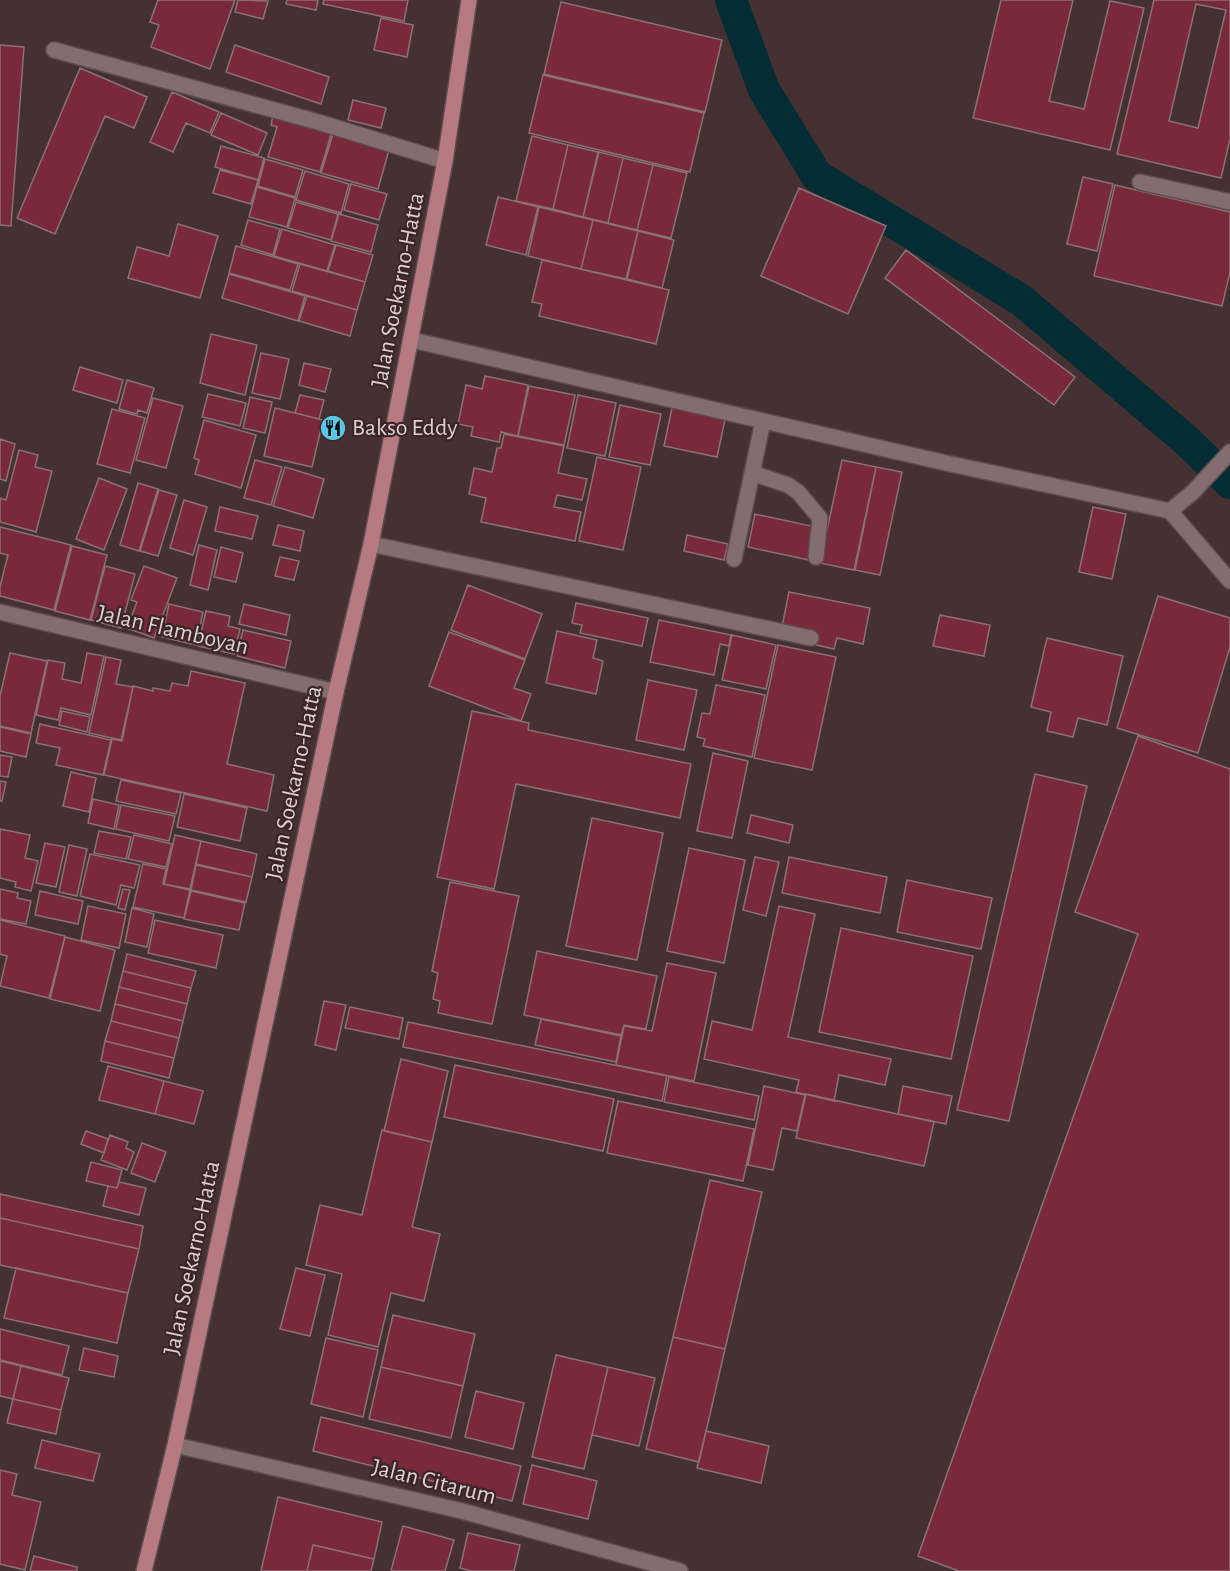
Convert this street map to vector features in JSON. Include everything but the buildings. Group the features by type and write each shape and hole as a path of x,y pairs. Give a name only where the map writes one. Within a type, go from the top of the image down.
{"main road":[{"name":"Jalan Soekarno-Hatta","path":"144,1571 175,1446 336,692 371,544 445,161 469,0"}],"street":[{"path":"54,50 318,122 445,161"},
{"path":"1140,182 1230,202"},
{"path":"412,340 1170,512 1230,581"},
{"path":"734,559 763,421"},
{"path":"1170,512 1193,492 1230,452"},
{"path":"752,472 788,485 798,492 820,518 816,557"},
{"path":"371,544 811,638"},
{"name":"Jalan Flamboyan","path":"0,612 336,692"},
{"name":"Jalan Citarum","path":"175,1446 462,1511 680,1571"}],"waterway":[{"path":"731,0 764,90 817,176 1021,300 1187,441 1230,483"}],"place":[{"name":"Bakso Eddy","path":"333,428"}]}
